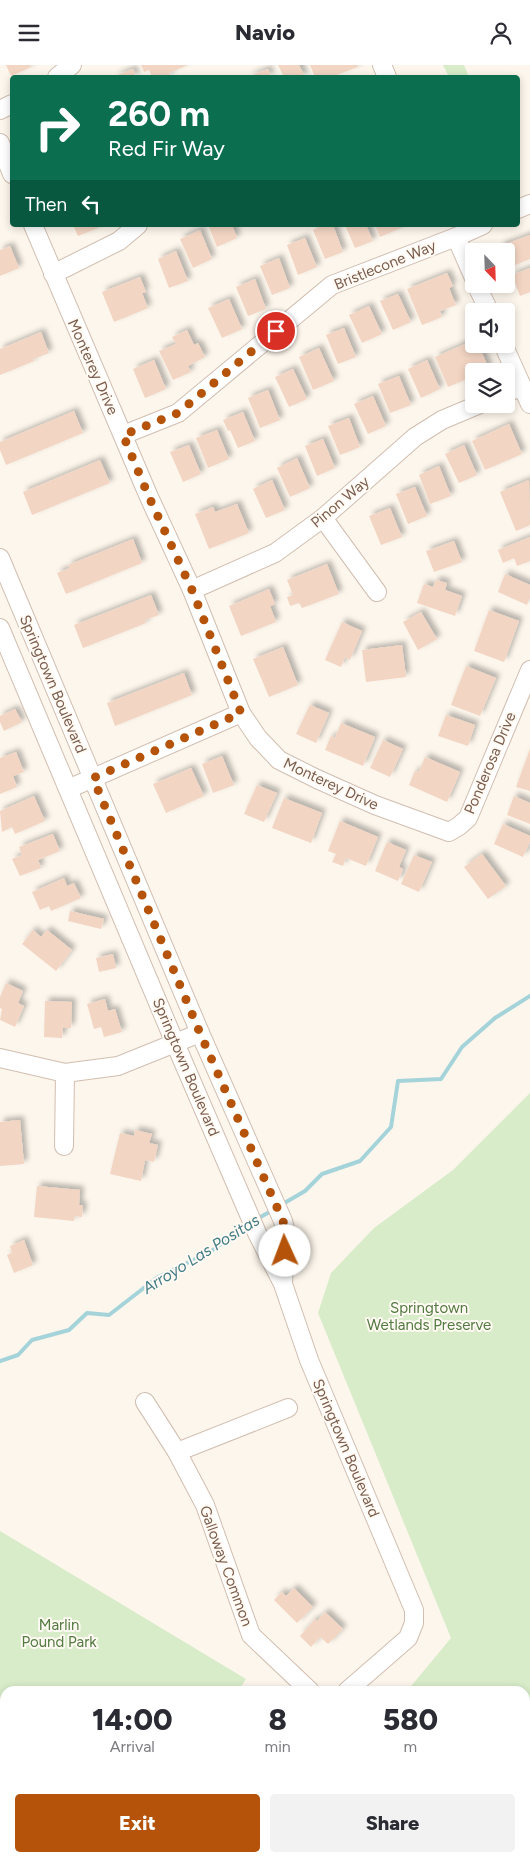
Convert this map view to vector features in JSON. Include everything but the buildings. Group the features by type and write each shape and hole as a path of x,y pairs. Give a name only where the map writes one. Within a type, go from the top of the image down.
{"street":[{"path":"59,75 72,65"},
{"path":"0,143 10,169"},
{"name":"Monterey Drive","path":"34,227 149,497 192,590 241,713 258,738 278,760 375,805 449,832 459,826"},
{"path":"53,274 120,241 136,227"},
{"name":"Bristlecone Way","path":"123,435 178,413 332,285 478,227"},
{"path":"456,237 465,258"},
{"path":"515,390 530,404"},
{"name":"Pinon Way","path":"192,590 275,553 323,518 415,437 442,420 465,410"},
{"path":"323,518 377,592"},
{"name":"Springtown Boulevard","path":"0,558 200,1033 283,1221 286,1234 283,1284"},
{"name":"Springtown Boulevard","path":"0,628 175,1043 257,1233 283,1284 309,1360 414,1610 414,1623 408,1638 353,1686"},
{"name":"Ponderosa Drive","path":"459,826 468,818 530,670"},
{"path":"68,789 241,713"},
{"path":"0,1058 65,1073 118,1066 200,1033"},
{"path":"64,1146 65,1073"},
{"name":"Galloway Common","path":"145,1402 177,1452 204,1505 251,1635 305,1686"},
{"path":"177,1452 288,1408"}],"green space":[{"path":"443,65 464,65 468,75 448,75"},
{"name":"Springtown Wetlands Preserve","path":"530,1093 530,1686 411,1686 451,1638 318,1313 331,1273 374,1228 453,1170"},
{"name":"Marlin Pound Park","path":"0,1531 246,1679 241,1686 0,1686"}],"waterway":[{"name":"Arroyo Las Positas","path":"281,1205 305,1191 322,1174 360,1161 391,1127 398,1081 441,1079 462,1047 495,1018 530,996"},
{"name":"Arroyo Las Positas","path":"257,1219 273,1210"},
{"name":"Arroyo Las Positas","path":"0,1361 18,1355 32,1340 69,1330 87,1313 109,1315 158,1277 210,1252 247,1225"}],"route":[{"path":"276,331 178,413 123,435 192,590 241,713 93,778 200,1033 283,1221 286,1234 285,1251"}]}
